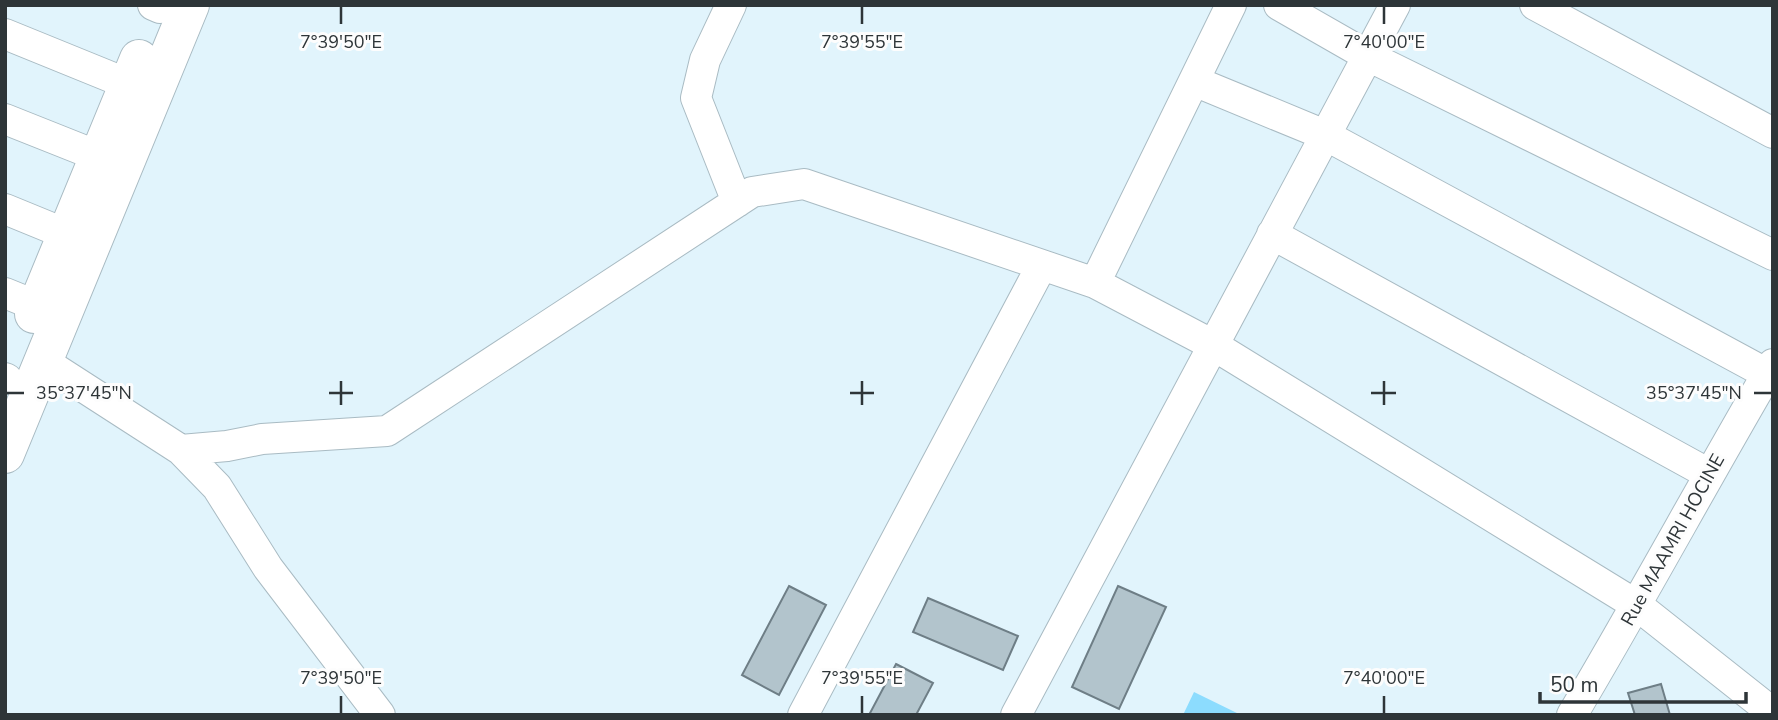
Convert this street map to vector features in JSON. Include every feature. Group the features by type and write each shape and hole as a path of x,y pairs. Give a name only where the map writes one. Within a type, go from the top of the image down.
{"main road":[{"path":"6,380 21,299 66,234 128,84 166,6"},
{"path":"5,454 43,361 166,6"}],"street":[{"path":"731,5 705,60 696,98 737,202"},
{"path":"1095,283 1231,5"},
{"path":"1279,5 1368,56 1773,255"},
{"path":"1016,715 1395,5"},
{"path":"1535,5 1773,133"},
{"path":"5,34 128,84"},
{"path":"1194,81 1325,135 1771,372"},
{"path":"5,119 98,156"},
{"path":"181,450 227,446 262,439 387,431 752,192 804,184 1095,283 1213,345 1637,606 1773,713"},
{"path":"5,209 66,234"},
{"path":"1272,234 1709,474"},
{"path":"803,715 1042,265"},
{"path":"43,361 181,450 217,487 268,568 380,715"},
{"name":"Rue MAAMRI HOCINE","path":"1572,715 1637,606 1709,474 1771,372"}],"shaded area":[{"path":"1194,692 1241,715 1183,715"}],"building":[{"path":"789,586 826,605 779,695 742,675"},
{"path":"1118,586 1166,607 1119,709 1072,687"},
{"path":"928,598 1018,636 1003,670 913,632"},
{"path":"896,664 933,683 916,715 869,715"},
{"path":"1661,684 1670,715 1635,715 1628,693"}]}
